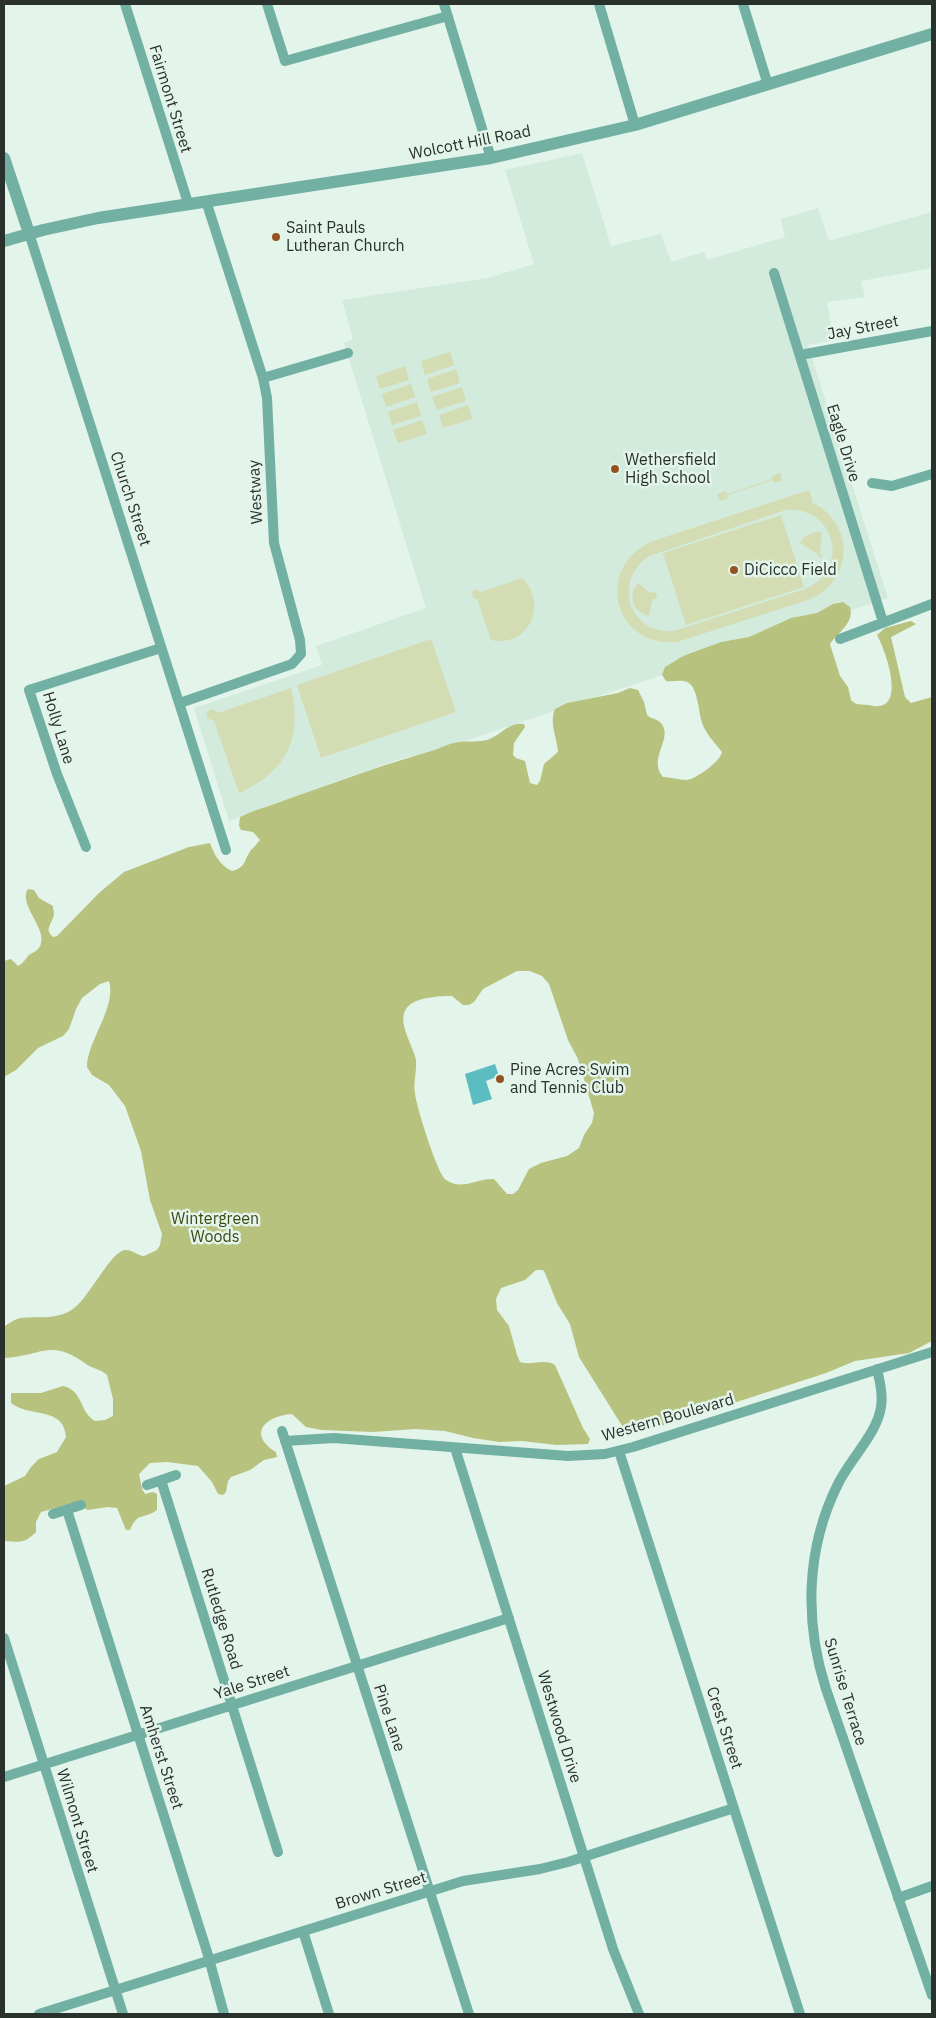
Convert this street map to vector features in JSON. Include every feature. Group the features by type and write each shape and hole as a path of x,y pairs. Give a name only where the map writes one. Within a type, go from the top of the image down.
{"street":[{"name":"Fairmont Street","path":"125,4 188,203"},
{"path":"267,4 285,61 448,16"},
{"path":"444,4 491,158"},
{"path":"599,4 635,124"},
{"path":"743,4 768,85"},
{"name":"Wolcott Hill Road","path":"4,241 29,233 90,220 188,203 491,158 635,124 932,34"},
{"name":"Church Street","path":"4,158 226,850"},
{"name":"Westway","path":"180,703 292,664 301,654 300,640 274,543 267,398 263,378 206,201"},
{"name":"Eagle Drive","path":"774,272 883,622"},
{"name":"Jay Street","path":"800,355 932,331"},
{"path":"263,378 348,353"},
{"path":"872,483 892,486 932,474"},
{"path":"840,639 932,604"},
{"name":"Holly Lane","path":"86,847 56,774 30,690 161,648"},
{"name":"Western Boulevard","path":"283,1436 334,1438 568,1456 592,1455 619,1451 932,1352"},
{"name":"Sunrise Terrace","path":"877,1370 882,1397 879,1415 872,1430 841,1478 828,1507 814,1556 811,1605 813,1639 823,1679 932,1995"},
{"name":"Pine Lane","path":"283,1436 469,2014"},
{"name":"Westwood Drive","path":"455,1448 618,1963 639,2014"},
{"name":"Crest Street","path":"619,1451 800,2014"},
{"path":"147,1485 176,1475"},
{"name":"Rutledge Road","path":"162,1480 278,1852"},
{"path":"53,1514 82,1506"},
{"name":"Amherst Street","path":"67,1510 224,2014"},
{"name":"Yale Street","path":"4,1777 509,1618"},
{"name":"Wilmont Street","path":"4,1638 123,2014"},
{"name":"Brown Street","path":"39,2014 476,1878 547,1867 584,1857 734,1808"},
{"path":"898,1898 932,1886"},
{"path":"303,1931 329,2014"}],"shaded area":[{"name":"Wethersfield High School","path":"582,153 611,246 661,234 671,262 704,252 707,260 785,237 781,219 818,208 829,241 932,212 932,268 861,281 865,297 827,302 834,340 808,345 888,598 851,610 847,604 838,602 817,613 791,618 749,637 721,642 683,656 667,665 662,675 596,697 567,703 554,711 462,742 454,742 430,752 403,758 229,821 194,708 322,665 316,646 426,608 344,343 353,339 342,300 488,278 534,264 505,170"}],"green space":[{"path":"450,352 454,365 425,375 421,361"},
{"path":"405,366 409,380 380,389 376,376"},
{"path":"456,369 460,383 431,392 427,379"},
{"path":"411,384 415,397 386,407 382,394"},
{"path":"462,387 466,401 437,410 432,397"},
{"path":"417,402 421,416 392,425 388,412"},
{"path":"468,405 472,419 443,428 439,415"},
{"path":"422,420 427,434 398,443 393,430"},
{"path":"780,473 782,481 774,483 773,480 727,495 728,498 720,501 717,494 726,491 727,494 772,479 772,476"},
{"path":"809,490 813,501 811,502 826,512 836,524 842,537 844,552 841,567 834,580 823,591 808,600 677,642 655,640 638,632 626,619 619,603 618,586 623,568 634,553 653,541","holes":["786,510 803,512 817,518 826,528 831,541 832,555 828,568 819,580 805,589 674,631 658,630 646,624 637,616 631,604 629,592 631,579 638,567 649,556"]},
{"name":"DiCicco Field","path":"781,515 804,587 686,625 663,553"},
{"path":"815,532 822,532 820,553 823,556 820,558 818,554 800,543 804,537"},
{"path":"522,578 530,588 534,600 531,622 525,631 516,637 504,641 491,640 477,599 473,598 472,592 476,589 481,592"},
{"path":"638,583 650,593 655,592 658,598 652,600 649,616 639,611 633,603 633,593"},
{"name":"Wintergreen Woods","path":"843,602 850,607 851,613 848,623 830,644 840,676 848,687 851,700 859,704 881,706 888,701 891,692 889,667 877,635 885,628 911,621 916,624 891,637 905,697 911,703 932,697 932,1341 909,1353 855,1361 826,1373 672,1423 638,1432 626,1432 579,1357 570,1324 557,1303 545,1273 543,1270 536,1270 525,1280 501,1288 496,1299 497,1310 509,1326 520,1362 547,1362 555,1365 583,1428 590,1439 588,1444 556,1445 522,1441 499,1442 445,1431 415,1429 373,1432 322,1430 306,1427 292,1414 282,1415 267,1422 261,1433 262,1439 276,1452 277,1457 264,1460 250,1470 231,1477 228,1481 226,1492 223,1495 218,1494 212,1482 198,1466 167,1462 150,1463 139,1474 145,1494 153,1492 157,1494 157,1510 138,1518 130,1530 126,1530 117,1508 108,1507 87,1510 77,1502 41,1512 36,1522 36,1532 28,1539 18,1542 4,1541 4,1486 25,1476 39,1459 57,1452 66,1437 64,1427 59,1421 45,1414 27,1410 11,1403 11,1393 41,1393 63,1386 75,1392 86,1412 95,1421 105,1420 113,1416 113,1399 107,1375 74,1356 55,1350 46,1350 4,1358 4,1327 12,1321 27,1317 51,1317 70,1311 84,1298 113,1258 120,1252 129,1250 144,1256 157,1250 162,1234 150,1200 141,1151 125,1106 109,1085 92,1075 87,1067 88,1057 109,1002 109,981 100,984 82,998 69,1029 63,1036 38,1048 16,1070 4,1077 4,961 11,959 18,966 39,948 42,941 38,926 27,903 26,895 28,889 34,890 39,898 53,906 54,915 49,932 53,937 57,936 99,893 124,872 189,847 210,843 224,866 232,871 240,868 251,850 260,840 253,832 241,830 239,826 240,817 361,773 450,744 487,740 518,724 524,724 525,727 514,743 513,755 525,761 530,783 537,785 540,781 544,764 558,752 553,725 555,709 567,703 618,693 630,688 638,690 644,702 647,715 660,722 664,729 665,736 658,763 663,777 683,780 690,779 713,765 722,752 704,728 696,694 692,686 684,681 666,681 662,675 665,667 683,656 721,642 749,637 791,618 817,613 833,604","holes":["517,971 530,971 542,976 549,984 568,1040 578,1059 594,1113 592,1123 584,1135 579,1148 567,1156 541,1163 529,1169 518,1190 513,1194 507,1194 494,1179 464,1184 452,1183 442,1175 419,1112 415,1090 416,1060 403,1021 406,1009 414,1002 434,997 452,996 463,1005 469,1005 474,1002 483,989"]},
{"path":"431,639 456,712 321,758 297,685"},
{"path":"291,688 295,723 287,751 269,775 239,793 214,721 207,718 207,712 213,709 218,713"}],"water":[{"path":"495,1064 499,1076 486,1081 492,1099 473,1105 465,1074"}],"place":[{"name":"Saint Pauls Lutheran Church","path":"276,237"},
{"name":"Wethersfield High School","path":"615,469"},
{"name":"DiCicco Field","path":"734,570"},
{"name":"Pine Acres Swim and Tennis Club","path":"500,1079"}]}
